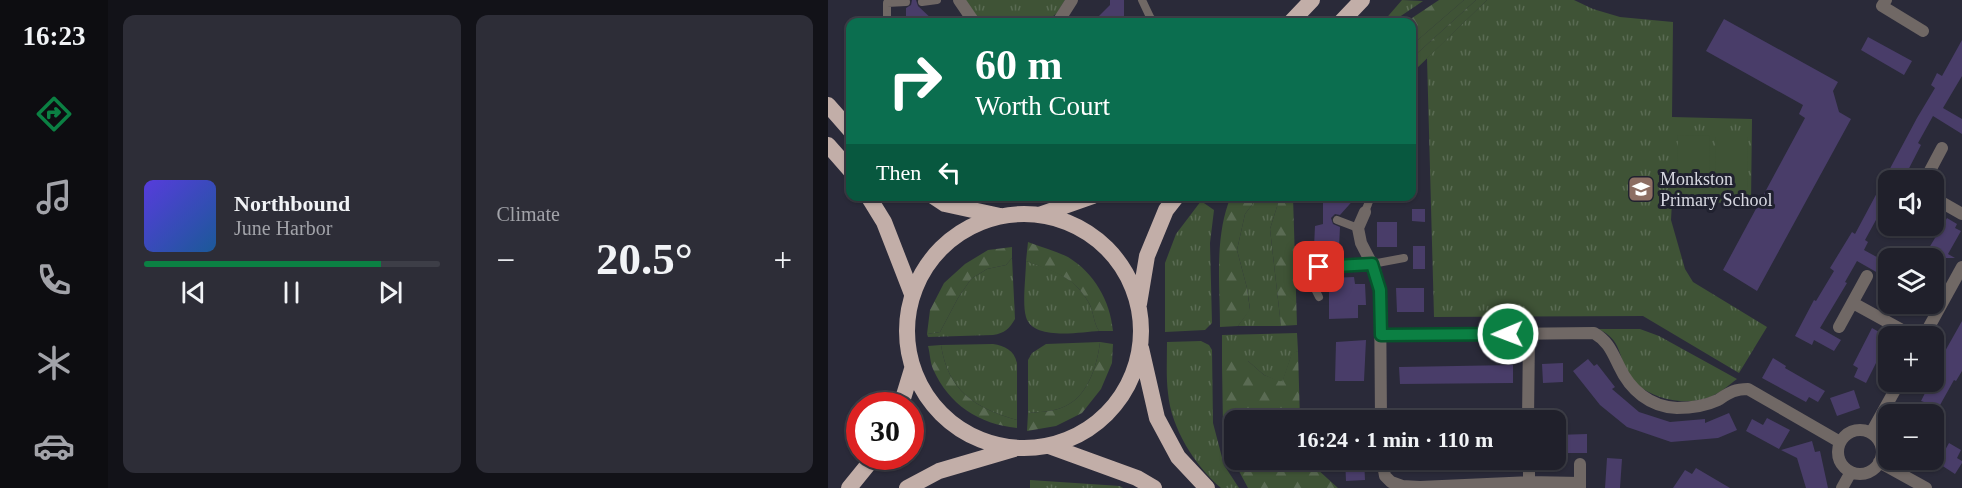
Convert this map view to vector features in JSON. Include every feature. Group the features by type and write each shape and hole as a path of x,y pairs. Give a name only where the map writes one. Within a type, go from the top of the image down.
{"highway":[{"path":"1295,18 1312,0"},
{"path":"1345,18 1362,0"},
{"path":"828,105 846,125"},
{"path":"828,145 846,165"},
{"path":"871,201 884,222 912,294"},
{"path":"940,201 945,204 1001,216"},
{"path":"1039,215 1079,201"},
{"path":"1173,201 1166,210 1147,256 1139,308 1140,347 1157,418 1178,457 1207,488"},
{"path":"1015,449 981,441 951,424 927,400 912,369 907,350 907,320 912,294 926,266 946,243 972,226 1001,216 1039,215 1073,225 1103,244 1125,272 1139,308"},
{"path":"907,488 939,471 1015,449 1049,446 1083,433 1110,411 1130,382 1140,347"},
{"path":"905,392 912,369"},
{"path":"1049,446 1137,478 1154,488"},
{"path":"849,488 864,470"}],"street":[{"path":"959,0 971,18"},
{"path":"1061,18 1072,0"},
{"path":"1886,0 1882,6 1923,31"},
{"path":"1930,170 1942,148"},
{"path":"1944,204 1962,214"},
{"path":"1365,212 1358,228 1361,243 1372,264 1380,290 1381,410"},
{"path":"1930,326 1962,267"},
{"path":"1839,327 1867,276"},
{"path":"1853,303 1895,326"},
{"path":"1381,335 1594,333 1604,339 1629,382 1641,397 1657,405 1688,408 1711,402 1737,389 1748,390 1840,442"},
{"path":"1528,410 1529,334"},
{"path":"1871,433 1894,392"},
{"path":"1878,442 1876,437 1864,430 1850,432 1840,442 1838,449 1841,463 1851,472 1864,473 1878,463"},
{"path":"1384,470 1385,476 1391,482 1402,486 1515,485 1529,482 1580,486 1580,464"},
{"path":"1529,470 1529,482"},
{"path":"1893,470 1926,488"},
{"path":"1842,488 1851,472"}],"lane":[{"path":"922,2 937,0"},
{"path":"1142,0 1151,18"},
{"path":"887,18 887,3 906,2"},
{"path":"1365,212 1369,201"},
{"path":"1337,220 1358,228"},
{"path":"1319,297 1311,281 1319,267 1372,264 1404,258"}],"green space":[{"path":"964,0 1065,0 1051,18 979,18"},
{"path":"1402,0 1423,1 1398,18 1386,18"},
{"path":"1439,0 1464,0 1416,42 1416,18 1412,18"},
{"path":"1464,0 1476,0 1416,54 1416,42"},
{"path":"1476,0 1487,0 1416,69 1416,54"},
{"name":"Monkston Primary School","path":"1487,0 1574,0 1593,9 1620,17 1673,22 1672,117 1752,119 1751,203 1672,202 1671,220 1685,269 1693,282 1767,327 1739,373 1643,316 1434,317 1427,58"},
{"path":"1678,135 1710,136 1709,195 1677,195"},
{"path":"1716,137 1748,137 1747,196 1715,196"},
{"path":"1201,201 1214,210 1210,243 1212,323 1205,330 1165,332 1165,263 1176,234"},
{"path":"1229,201 1255,201 1245,214 1237,250 1250,310 1238,326 1220,327 1220,244"},
{"path":"1255,201 1279,201 1270,229 1281,326 1238,326 1250,309 1237,250 1245,214"},
{"path":"1279,201 1293,201 1297,325 1281,326 1270,229"},
{"path":"1028,242 1068,257 1086,271 1104,298 1113,331 1099,331 1089,303 1070,281 1026,261"},
{"path":"1012,247 1012,258 1006,265 987,269 971,279 940,332 927,334 930,310 944,283 965,264 988,250"},
{"path":"1012,258 1015,319 1009,328 993,335 928,337 927,334 940,332 971,279 987,269 1006,265"},
{"path":"1026,261 1054,272 1077,286 1089,303 1099,331 1058,333 1047,332 1030,325 1024,305"},
{"path":"1598,329 1640,329 1659,336 1737,379 1710,397 1700,400 1667,399 1637,384 1626,369 1616,343"},
{"path":"1297,333 1298,351 1292,354 1282,383 1264,375 1248,361 1222,364 1222,335"},
{"path":"1201,341 1209,345 1212,350 1213,423 1224,470 1227,470 1239,488 1221,488 1211,479 1194,458 1179,433 1168,393 1167,342"},
{"path":"1100,342 1089,381 1078,397 1070,404 1057,409 1028,413 1028,360 1032,353 1046,344"},
{"path":"1100,342 1113,344 1112,363 1101,389 1082,413 1056,426 1027,431 1028,413 1061,408 1070,404 1084,390 1096,362"},
{"path":"993,344 1008,349 1016,359 1017,420 988,410 966,395 950,374 941,345"},
{"path":"941,345 950,374 957,386 976,403 988,410 1017,420 1017,428 1003,426 978,417 948,393 933,369 928,346"},
{"path":"1298,351 1300,410 1224,410 1224,432 1222,364 1230,357 1248,361 1264,375 1282,382 1292,353"},
{"path":"1238,470 1318,470 1338,488 1248,488"},
{"path":"1030,480 1120,486 1123,488 1030,488"}],"building":[{"path":"912,0 916,0 918,6 931,18 906,18 906,8 911,5"},
{"path":"1110,0 1124,0 1124,18 1097,18 1110,5"},
{"name":"Monkston Primary School","path":"1724,19 1838,82 1833,91 1839,112 1851,119 1757,291 1723,270 1805,118 1799,114 1803,105 1706,51"},
{"path":"1868,37 1912,61 1904,75 1861,50"},
{"path":"1962,40 1962,76 1943,108 1962,119 1962,134 1933,116 1918,143 1921,145 1908,170 1889,170 1935,88 1931,85 1937,73 1942,76"},
{"path":"1878,191 1878,216 1865,240 1868,242 1864,250 1878,258 1878,273 1857,261 1845,282 1847,283 1820,328 1841,340 1834,351 1814,340 1812,345 1795,336 1814,300 1816,301 1834,271 1830,268 1852,232 1855,234"},
{"path":"1323,201 1353,201 1340,215 1335,214 1331,218 1333,224 1340,227 1339,247 1314,247 1315,226 1323,224"},
{"path":"1412,209 1425,209 1425,222 1412,221"},
{"path":"1947,218 1957,224 1955,228 1961,231 1948,254 1955,258 1946,258 1944,261 1944,248 1929,248 1936,236 1944,236 1944,223"},
{"path":"1377,222 1397,222 1397,247 1377,247"},
{"path":"1413,246 1425,246 1425,269 1413,269"},
{"path":"1354,277 1355,284 1365,284 1366,305 1358,305 1358,318 1329,319 1329,278"},
{"path":"1396,288 1424,288 1424,312 1397,312"},
{"path":"1962,321 1962,371 1956,381 1954,380 1941,404 1923,404 1924,402 1921,401 1926,392 1944,392 1944,353"},
{"path":"1872,328 1878,331 1878,359 1866,383 1854,377 1858,368 1853,365"},
{"path":"1366,340 1364,381 1335,381 1336,342"},
{"path":"1773,358 1786,366 1785,368 1825,391 1818,402 1809,397 1806,402 1762,378"},
{"path":"1588,359 1594,366 1597,364 1615,387 1612,389 1639,412 1670,422 1705,419 1705,423 1729,413 1737,430 1718,438 1671,442 1627,427 1600,405 1573,371"},
{"path":"1563,363 1563,382 1543,383 1542,364"},
{"path":"1513,365 1513,383 1400,384 1399,367"},
{"path":"1854,390 1860,408 1837,416 1830,398"},
{"path":"1767,418 1790,430 1779,449 1746,431 1752,419 1763,425"},
{"path":"1587,434 1587,453 1566,453 1566,435"},
{"path":"1812,441 1815,452 1820,451 1828,488 1806,488 1797,458 1781,450"},
{"path":"1949,443 1961,450 1957,458 1962,463 1955,474 1944,467 1944,452"},
{"path":"1607,458 1622,459 1620,488 1605,488"},
{"path":"1696,468 1730,488 1673,488 1685,470 1692,474"},
{"path":"1346,470 1365,470 1365,480 1346,481"}],"place":[{"name":"Monkston Primary School","path":"1641,189"}],"route":[{"path":"1319,267 1372,264 1380,290 1381,335 1508,334"}]}
